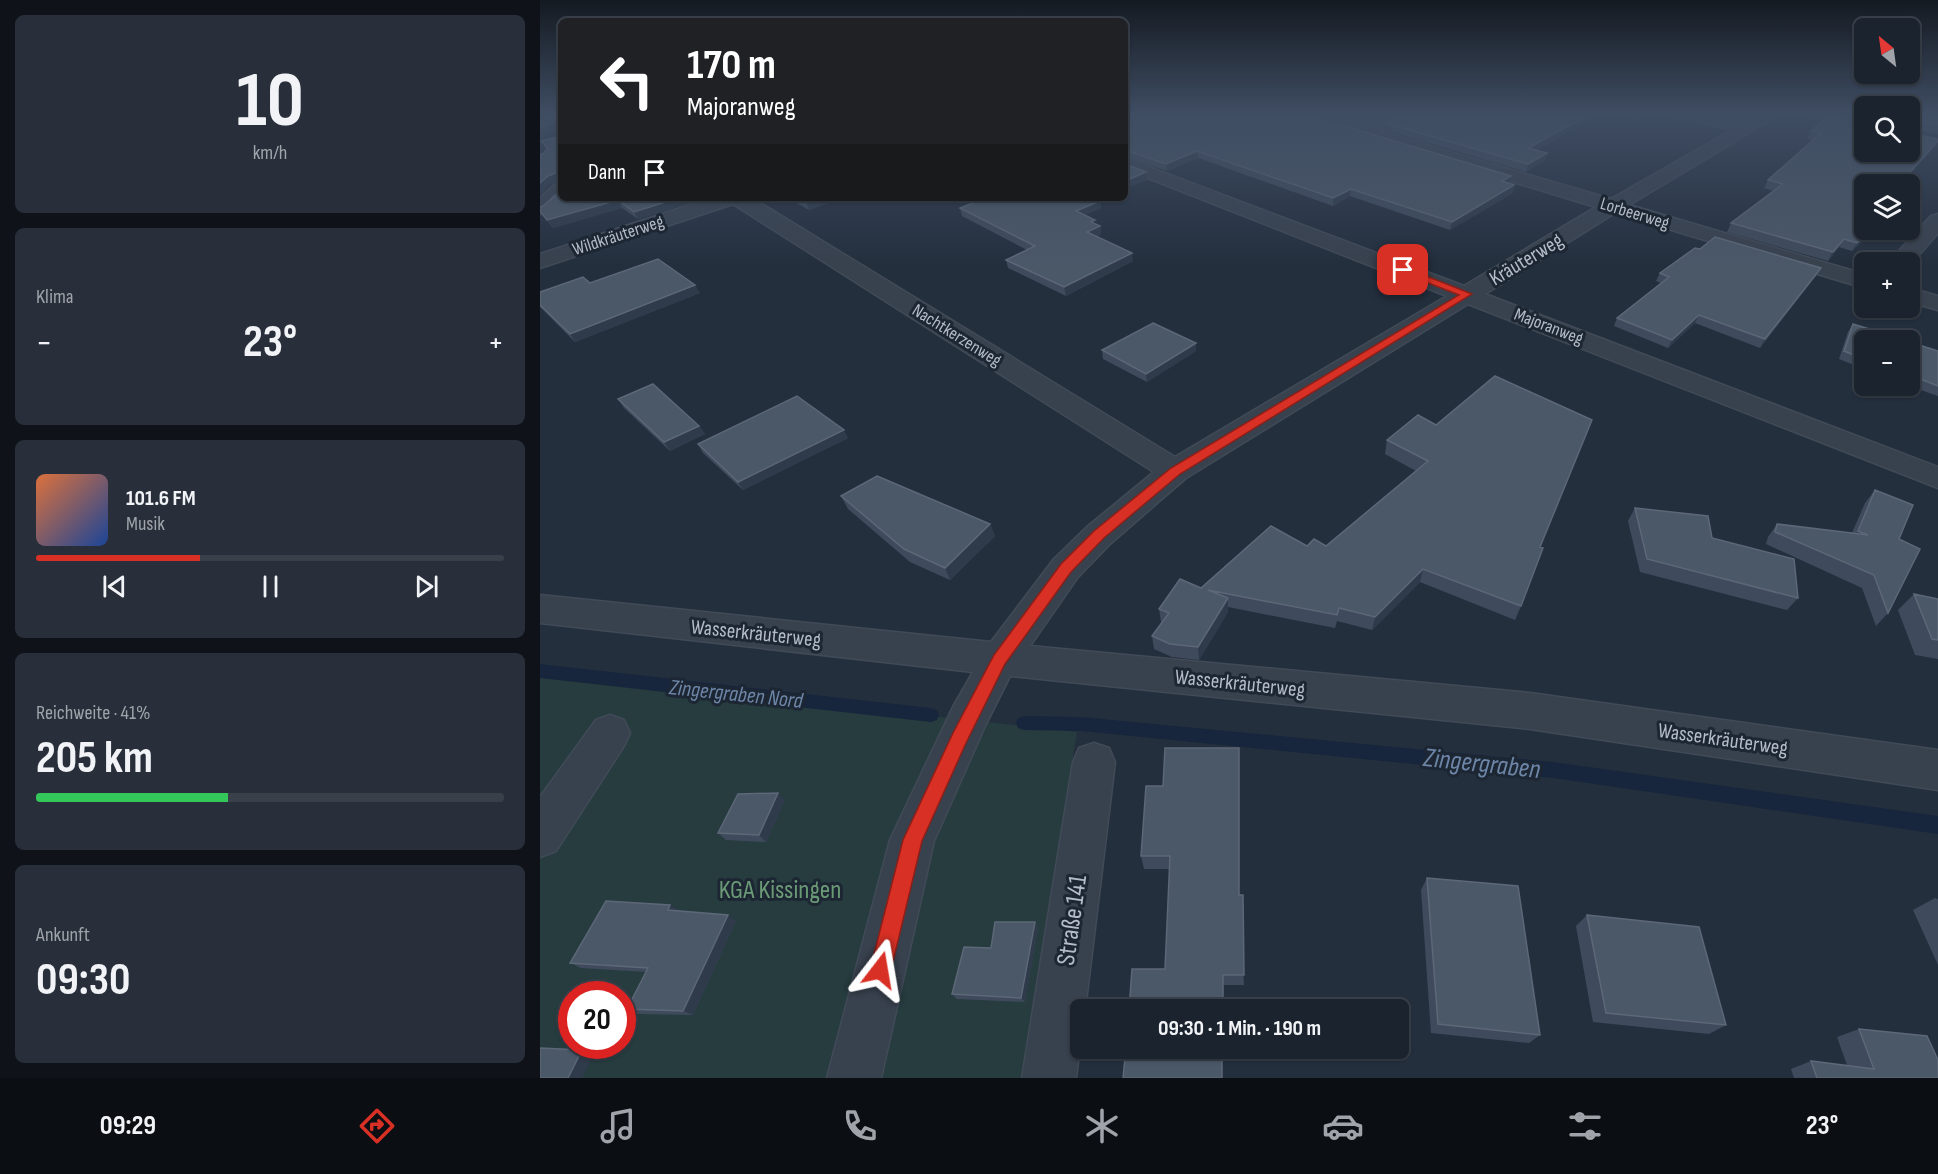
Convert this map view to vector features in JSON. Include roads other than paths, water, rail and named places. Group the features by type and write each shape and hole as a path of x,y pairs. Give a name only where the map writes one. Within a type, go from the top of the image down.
{"street":[{"name":"Lorbeerweg","path":"1467,163 1854,278"},
{"name":"Kräuterweg","path":"854,1078 912,840 969,718 1000,659 1066,568 1099,535 1175,471 1688,163"},
{"name":"Majoranweg","path":"1128,164 1938,478"},
{"path":"540,208 558,192"},
{"name":"Wildkräuterweg","path":"540,261 722,201"},
{"name":"Nachtkerzenweg","path":"743,201 1175,471"},
{"path":"1909,252 1938,220"},
{"path":"1920,298 1938,303"},
{"name":"Wasserkräuterweg","path":"540,609 1000,659 1530,711 1938,770"},
{"path":"540,835 610,734"},
{"name":"Straße 141","path":"1049,1078 1094,762"}],"waterway":[{"name":"Zingergraben Nord","path":"540,671 931,715"},
{"name":"Zingergraben","path":"1024,723 1081,724 1553,770 1938,825"}],"park label":[{"name":"KGA Kissingen","path":"780,889"}]}
